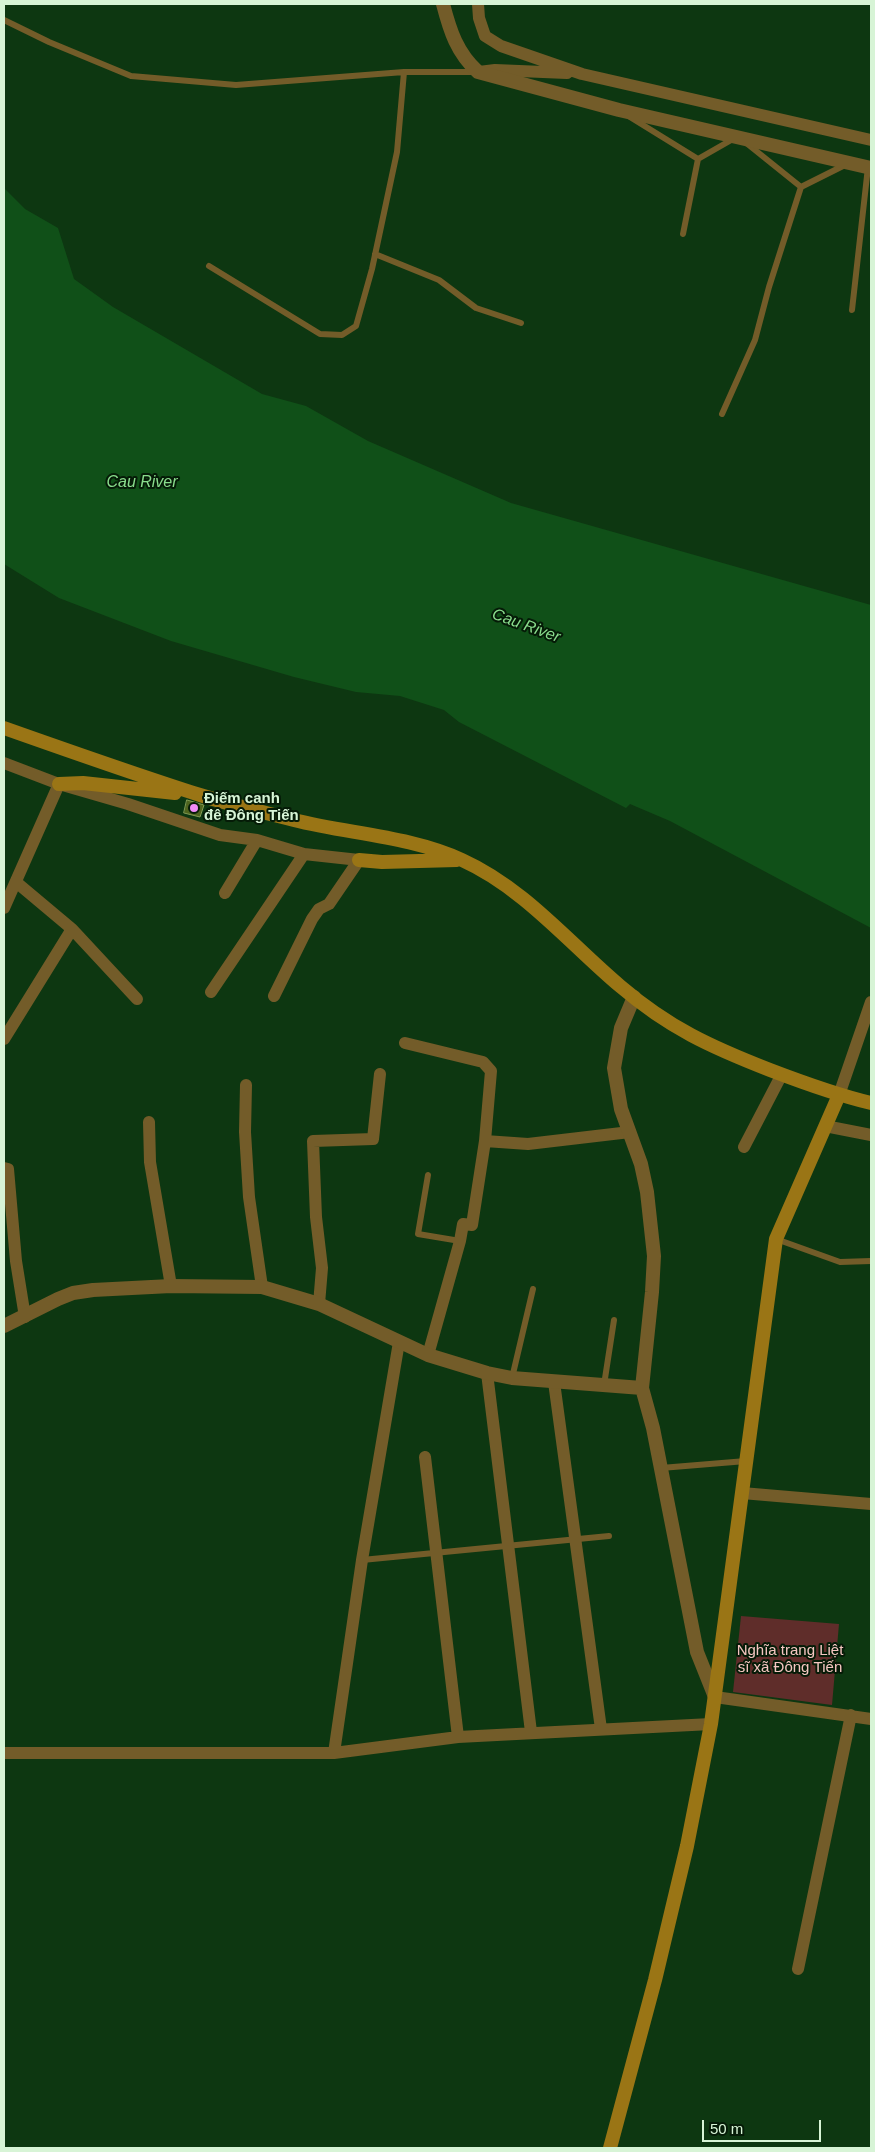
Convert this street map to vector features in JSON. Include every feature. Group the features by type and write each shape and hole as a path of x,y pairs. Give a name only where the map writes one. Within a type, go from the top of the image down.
{"main road":[{"path":"4,728 202,796 304,822 426,847 462,860 499,880 634,997 684,1033 720,1050 782,1074 839,1095 871,1103"},
{"path":"59,784 83,783 202,796"},
{"path":"359,860 382,862 462,860"},
{"path":"610,2148 655,1980 687,1846 711,1724 776,1239 839,1095"}],"street":[{"path":"443,4 449,28 457,47 467,62 478,72 619,110 869,167"},
{"path":"478,4 479,18 486,36 501,46 582,74 871,140"},
{"path":"478,72 495,70 582,74"},
{"path":"4,763 59,784 128,804 220,835 257,840 304,854 359,860 329,904 315,914 274,996"},
{"path":"4,908 59,784"},
{"path":"225,893 257,840"},
{"path":"211,992 304,854"},
{"path":"16,882 72,929 137,999"},
{"path":"4,1038 72,929"},
{"path":"634,997 622,1022 614,1068 621,1109 641,1164 647,1192 654,1256 642,1388 653,1428 674,1527 697,1652 715,1697 871,1719"},
{"path":"839,1095 871,1002"},
{"path":"405,1044 483,1062 491,1071 485,1141 472,1225 462,1224 460,1241 428,1355"},
{"path":"319,1304 322,1268 316,1216 313,1140 374,1139 380,1074"},
{"path":"744,1147 782,1074"},
{"path":"246,1085 245,1132 248,1189 262,1287"},
{"path":"149,1122 150,1162 171,1286"},
{"path":"825,1126 871,1135"},
{"path":"485,1141 528,1144 630,1132"},
{"path":"4,1168 8,1169 16,1261 25,1317"},
{"path":"4,1326 73,1293 93,1290 171,1286 262,1287 319,1304 428,1355 487,1373 512,1378 642,1388"},
{"path":"334,1753 362,1560 399,1342"},
{"path":"487,1373 531,1732"},
{"path":"554,1382 601,1728"},
{"path":"425,1457 458,1738"},
{"path":"742,1493 871,1504"},
{"path":"798,1969 851,1715"},
{"path":"4,1753 334,1753 458,1738 531,1732 711,1724"}],"lane":[{"path":"4,20 49,42 131,76 236,85 404,72 478,72"},
{"path":"209,266 320,334 342,335 356,326 376,254 397,152 404,72"},
{"path":"619,110 698,159"},
{"path":"683,234 698,159 737,136 801,187"},
{"path":"722,414 755,340 769,287 801,187 850,163"},
{"path":"852,310 869,167"},
{"path":"376,254 439,280 476,308 521,323"},
{"path":"428,1175 418,1234 460,1241"},
{"path":"776,1239 840,1262 871,1261"},
{"path":"512,1378 532,1289"},
{"path":"604,1385 614,1320"},
{"path":"660,1468 746,1461"},
{"path":"362,1560 609,1536"}],"green space":[{"name":"Nghĩa trang Liệt sĩ xã Đông Tiến","path":"741,1616 839,1624 832,1705 733,1692"}],"water":[{"name":"Cau River","path":"4,188 25,209 58,228 74,279 113,307 262,394 306,406 368,441 511,503 871,605 871,928 670,821 630,804 626,808 459,722 444,710 400,696 356,692 294,677 171,641 59,598 4,564"}],"building":[{"name":"Điếm canh đê Đông Tiến","path":"187,800 204,805 200,817 184,813"}],"place":[{"name":"Điếm canh đê Đông Tiến","path":"194,808"}]}
